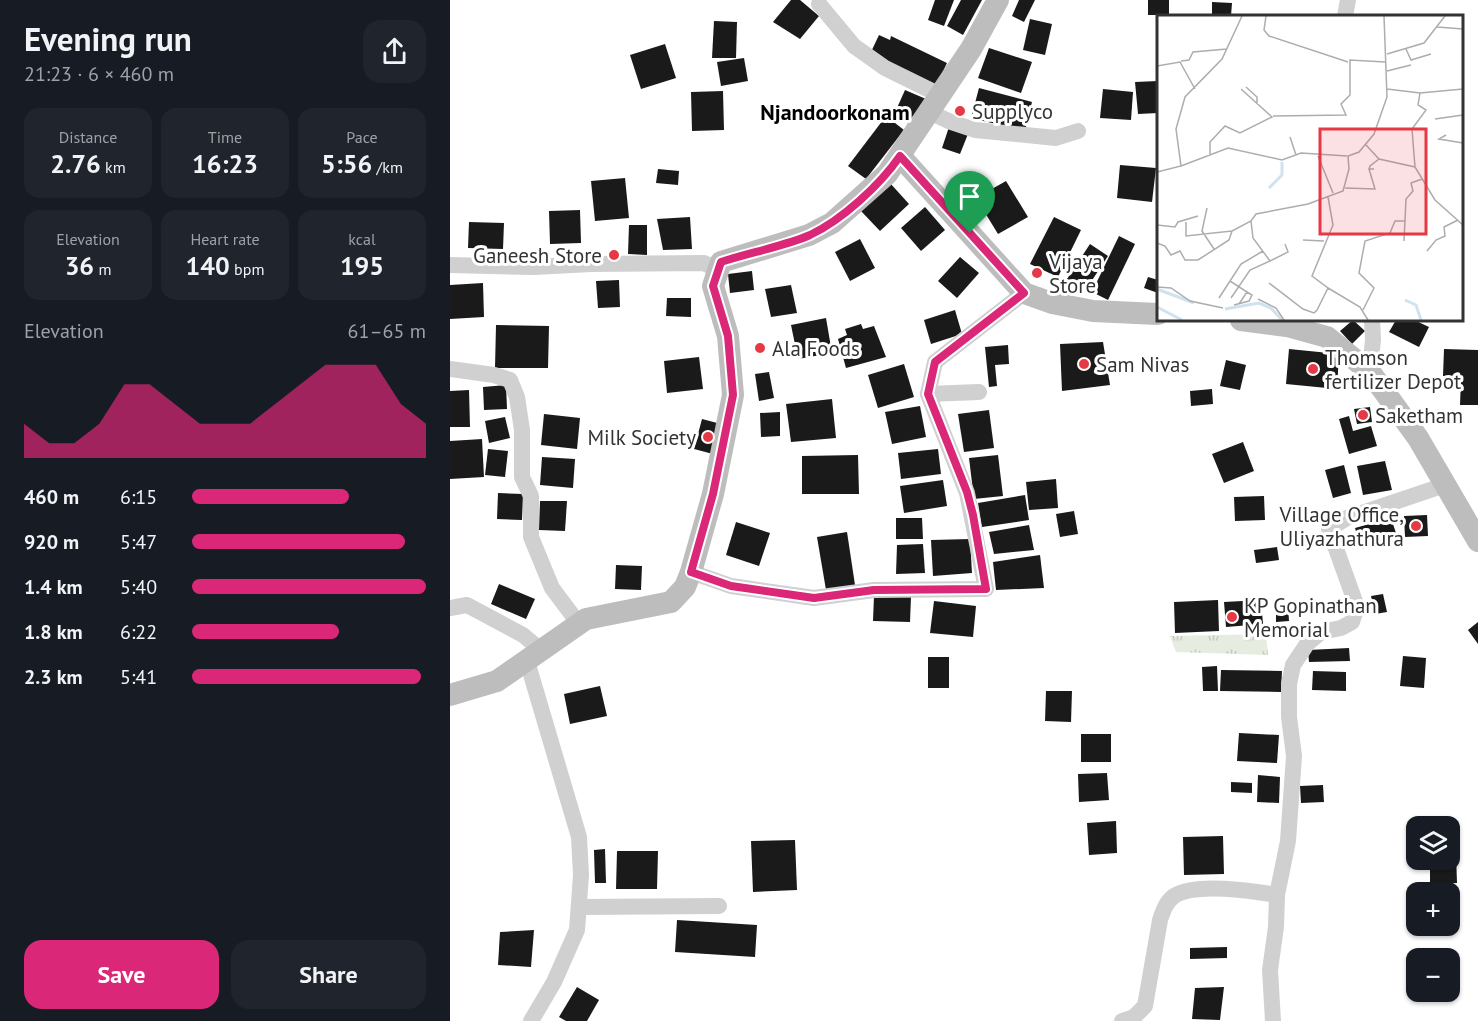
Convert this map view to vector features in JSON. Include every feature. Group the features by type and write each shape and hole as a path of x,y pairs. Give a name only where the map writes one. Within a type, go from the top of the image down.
{"main road":[{"path":"450,695 497,681 586,620 671,602 685,587 713,494 733,395 728,336 713,286 721,262 809,235 832,222 887,174 971,49 998,0"},
{"path":"900,156 1024,293 1052,303 1093,311 1157,314"},
{"path":"1249,321 1287,326 1327,337 1370,372 1418,438 1478,541"}],"street":[{"path":"1345,15 1348,0"},
{"path":"819,4 854,46 935,104 951,122 975,130 1056,138 1078,131"},
{"path":"450,265 534,267 704,263 718,270"},
{"path":"691,572 731,586 814,598 874,590 986,589 967,492 928,394 935,362 1024,293"},
{"path":"1370,372 1372,321"},
{"path":"450,369 494,375 510,380 517,397 522,430 522,477 531,496 531,537 552,588 579,624"},
{"path":"928,394 979,392"},
{"path":"1273,1021 1270,970 1276,927 1277,895 1288,841 1294,756 1289,717 1289,684 1293,665 1307,644 1321,632 1341,628 1352,622 1357,607 1329,529 1347,518 1445,485"},
{"path":"450,608 467,605 523,634 534,656 579,837 581,875 577,930 554,982 531,1021"},
{"path":"1122,1021 1134,1017 1145,1006 1160,920 1164,907 1174,896 1188,891 1214,889 1277,895"},
{"path":"579,907 719,906"}],"green space":[{"path":"1266,634 1268,655 1176,652 1170,636"}],"building":[{"path":"791,0 800,0 819,16 800,39 773,22"},
{"path":"935,0 954,0 944,26 928,20"},
{"path":"961,0 982,0 963,35 947,26"},
{"path":"1019,0 1035,0 1024,22 1012,16"},
{"path":"1148,0 1169,0 1169,15 1148,15"},
{"path":"1212,2 1232,3 1231,15 1212,15"},
{"path":"1030,19 1052,24 1045,55 1023,50"},
{"path":"714,21 737,22 736,58 712,58"},
{"path":"879,35 890,40 891,36 947,63 936,86 870,54"},
{"path":"665,44 676,78 641,89 630,55"},
{"path":"989,48 1032,62 1021,93 978,78"},
{"path":"744,58 748,81 721,86 717,62"},
{"path":"1157,81 1157,113 1138,114 1135,82"},
{"path":"979,88 1032,102 1025,131 971,118"},
{"path":"1103,89 1133,92 1131,120 1100,118"},
{"path":"905,90 926,99 914,126 893,117"},
{"path":"723,91 724,130 692,131 691,92"},
{"path":"886,116 904,130 866,179 848,166"},
{"path":"949,127 968,134 960,154 942,148"},
{"path":"1120,165 1156,168 1152,202 1117,198"},
{"path":"658,169 679,171 678,185 656,183"},
{"path":"625,178 629,218 595,221 591,181"},
{"path":"1006,181 1028,217 998,234 976,198"},
{"path":"890,183 909,204 880,231 860,210"},
{"path":"925,207 945,230 921,251 901,228"},
{"path":"580,210 581,243 550,244 549,211"},
{"path":"690,217 692,249 663,250 657,219"},
{"path":"1054,217 1081,230 1058,277 1030,264"},
{"path":"469,222 504,223 503,249 468,248"},
{"path":"629,225 647,225 647,255 628,254"},
{"path":"1119,236 1135,244 1108,300 1092,292"},
{"path":"860,239 875,268 850,281 835,252"},
{"path":"1090,244 1108,256 1085,291 1067,279"},
{"path":"960,257 979,273 957,298 938,281"},
{"path":"752,271 754,290 730,293 728,274"},
{"path":"1148,277 1157,280 1157,293 1144,288"},
{"path":"619,280 620,307 598,308 596,281"},
{"path":"483,283 484,317 450,319 450,285"},
{"path":"791,285 797,313 771,317 765,289"},
{"path":"667,298 691,298 691,317 666,316"},
{"path":"955,310 962,334 931,344 924,320"},
{"path":"826,318 832,353 798,359 791,325"},
{"path":"1354,321 1365,331 1352,344 1340,331"},
{"path":"1395,321 1416,321 1429,327 1419,347 1389,332"},
{"path":"861,324 863,329 874,326 886,357 846,368 838,339 847,335 845,329"},
{"path":"496,325 549,326 548,368 495,368"},
{"name":"Sam Nivas","path":"1103,342 1110,385 1062,391 1060,344"},
{"path":"1008,345 1009,364 995,365 997,386 989,387 985,347"},
{"name":"Thomson fertilizer Depot","path":"1289,349 1339,354 1337,389 1286,384"},
{"path":"1444,349 1478,350 1478,405 1460,405 1461,377 1443,376"},
{"path":"699,357 703,389 667,393 664,361"},
{"path":"1226,360 1246,365 1240,390 1220,386"},
{"path":"904,364 914,397 878,408 868,375"},
{"path":"769,372 774,398 759,401 755,374"},
{"path":"506,385 507,409 484,410 483,387"},
{"path":"1212,389 1213,404 1191,406 1190,391"},
{"path":"469,390 470,427 450,427 450,391"},
{"path":"832,399 836,438 791,442 786,404"},
{"path":"920,406 926,437 892,444 885,412"},
{"name":"Saketham","path":"1370,407 1372,422 1357,424 1354,409"},
{"path":"989,410 994,448 964,452 958,414"},
{"path":"780,412 780,436 761,437 760,413"},
{"path":"544,414 580,418 577,449 541,445"},
{"path":"1349,416 1353,431 1371,426 1377,446 1349,454 1339,419"},
{"path":"505,417 510,438 489,443 485,421"},
{"name":"Milk Society","path":"702,419 721,424 713,454 694,449"},
{"path":"482,439 484,477 450,479 450,441"},
{"path":"1243,442 1254,471 1224,483 1212,454"},
{"path":"488,449 508,451 505,477 485,475"},
{"path":"938,449 941,474 901,479 898,453"},
{"path":"858,455 859,494 802,494 802,456"},
{"path":"998,455 1003,496 974,499 969,458"},
{"path":"542,457 575,459 573,488 540,485"},
{"path":"1385,461 1392,490 1363,495 1357,466"},
{"path":"1344,465 1351,493 1333,498 1325,470"},
{"path":"1056,479 1058,508 1029,510 1026,482"},
{"path":"943,480 947,506 904,513 900,486"},
{"path":"498,493 523,494 522,520 497,519"},
{"path":"1025,495 1029,520 982,527 978,503"},
{"path":"1264,496 1265,520 1235,521 1234,497"},
{"path":"540,501 567,501 565,531 539,530"},
{"path":"1074,511 1078,534 1060,537 1056,514"},
{"name":"Village Office, Uliyazhathura","path":"1427,515 1428,536 1405,537 1404,516"},
{"path":"896,518 922,518 923,539 896,539"},
{"path":"1391,518 1398,539 1361,549 1355,528"},
{"path":"736,522 770,533 759,566 726,555"},
{"path":"1029,525 1034,550 994,554 989,532"},
{"path":"847,532 855,585 826,590 817,537"},
{"path":"970,539 972,573 933,576 931,540"},
{"path":"923,544 925,573 896,574 897,545"},
{"path":"1277,547 1279,560 1256,563 1254,550"},
{"path":"1040,555 1044,588 996,590 993,562"},
{"path":"616,565 642,566 641,590 615,589"},
{"path":"499,584 535,599 526,619 491,604"},
{"path":"1383,594 1387,612 1375,614 1371,596"},
{"path":"874,596 911,597 910,622 873,621"},
{"path":"1218,600 1219,631 1175,633 1174,602"},
{"path":"1261,600 1263,624 1226,627 1224,602"},
{"path":"934,601 976,606 973,637 930,633"},
{"path":"1276,603 1288,603 1289,621 1276,622"},
{"path":"1478,622 1478,644 1468,630"},
{"path":"1349,648 1350,661 1309,662 1308,650"},
{"path":"1403,656 1426,658 1424,688 1400,686"},
{"path":"928,657 949,657 949,688 928,688"},
{"path":"1217,666 1218,691 1203,691 1202,667"},
{"path":"1221,670 1282,671 1281,692 1220,691"},
{"path":"1313,671 1346,672 1346,691 1312,690"},
{"path":"600,686 607,716 570,724 564,694"},
{"path":"1046,691 1072,691 1071,722 1045,721"},
{"path":"1239,733 1279,735 1277,763 1237,761"},
{"path":"1081,734 1111,734 1111,762 1081,762"},
{"path":"1107,773 1109,800 1079,802 1078,774"},
{"path":"1258,775 1280,777 1279,803 1257,802"},
{"path":"1231,782 1252,783 1252,793 1231,792"},
{"path":"1323,785 1324,802 1301,803 1300,786"},
{"path":"1116,821 1117,853 1089,855 1087,823"},
{"path":"1223,836 1224,874 1184,875 1183,837"},
{"path":"795,840 797,890 753,892 751,841"},
{"path":"605,849 606,883 595,883 594,850"},
{"path":"617,851 658,851 657,889 616,889"},
{"path":"1430,870 1457,870 1457,882 1430,882"},
{"path":"677,920 757,925 755,957 675,952"},
{"path":"534,930 531,967 498,965 500,932"},
{"path":"1227,947 1227,958 1190,959 1190,948"},
{"path":"577,987 599,1000 587,1021 566,1021 559,1017"},
{"path":"1224,987 1220,1020 1192,1019 1195,988"}],"place":[{"name":"Supplyco","path":"960,111"},
{"name":"Ganeesh Store","path":"614,255"},
{"name":"Vijaya Store","path":"1037,273"},
{"name":"Ala Foods","path":"760,348"},
{"name":"Sam Nivas","path":"1084,364"},
{"name":"Thomson fertilizer Depot","path":"1313,369"},
{"name":"Saketham","path":"1363,415"},
{"name":"Milk Society","path":"708,437"},
{"name":"Village Office, Uliyazhathura","path":"1416,526"},
{"name":"KP Gopinathan Memorial","path":"1232,617"}],"district":[{"name":"Njandoorkonam","path":"835,112"}],"route":[{"path":"900,156 970,233 1024,293 935,362 928,394 967,492 986,589 874,590 814,598 731,586 691,572 713,494 733,395 728,336 713,286 721,262 809,235 832,222 887,174 900,156"}]}
